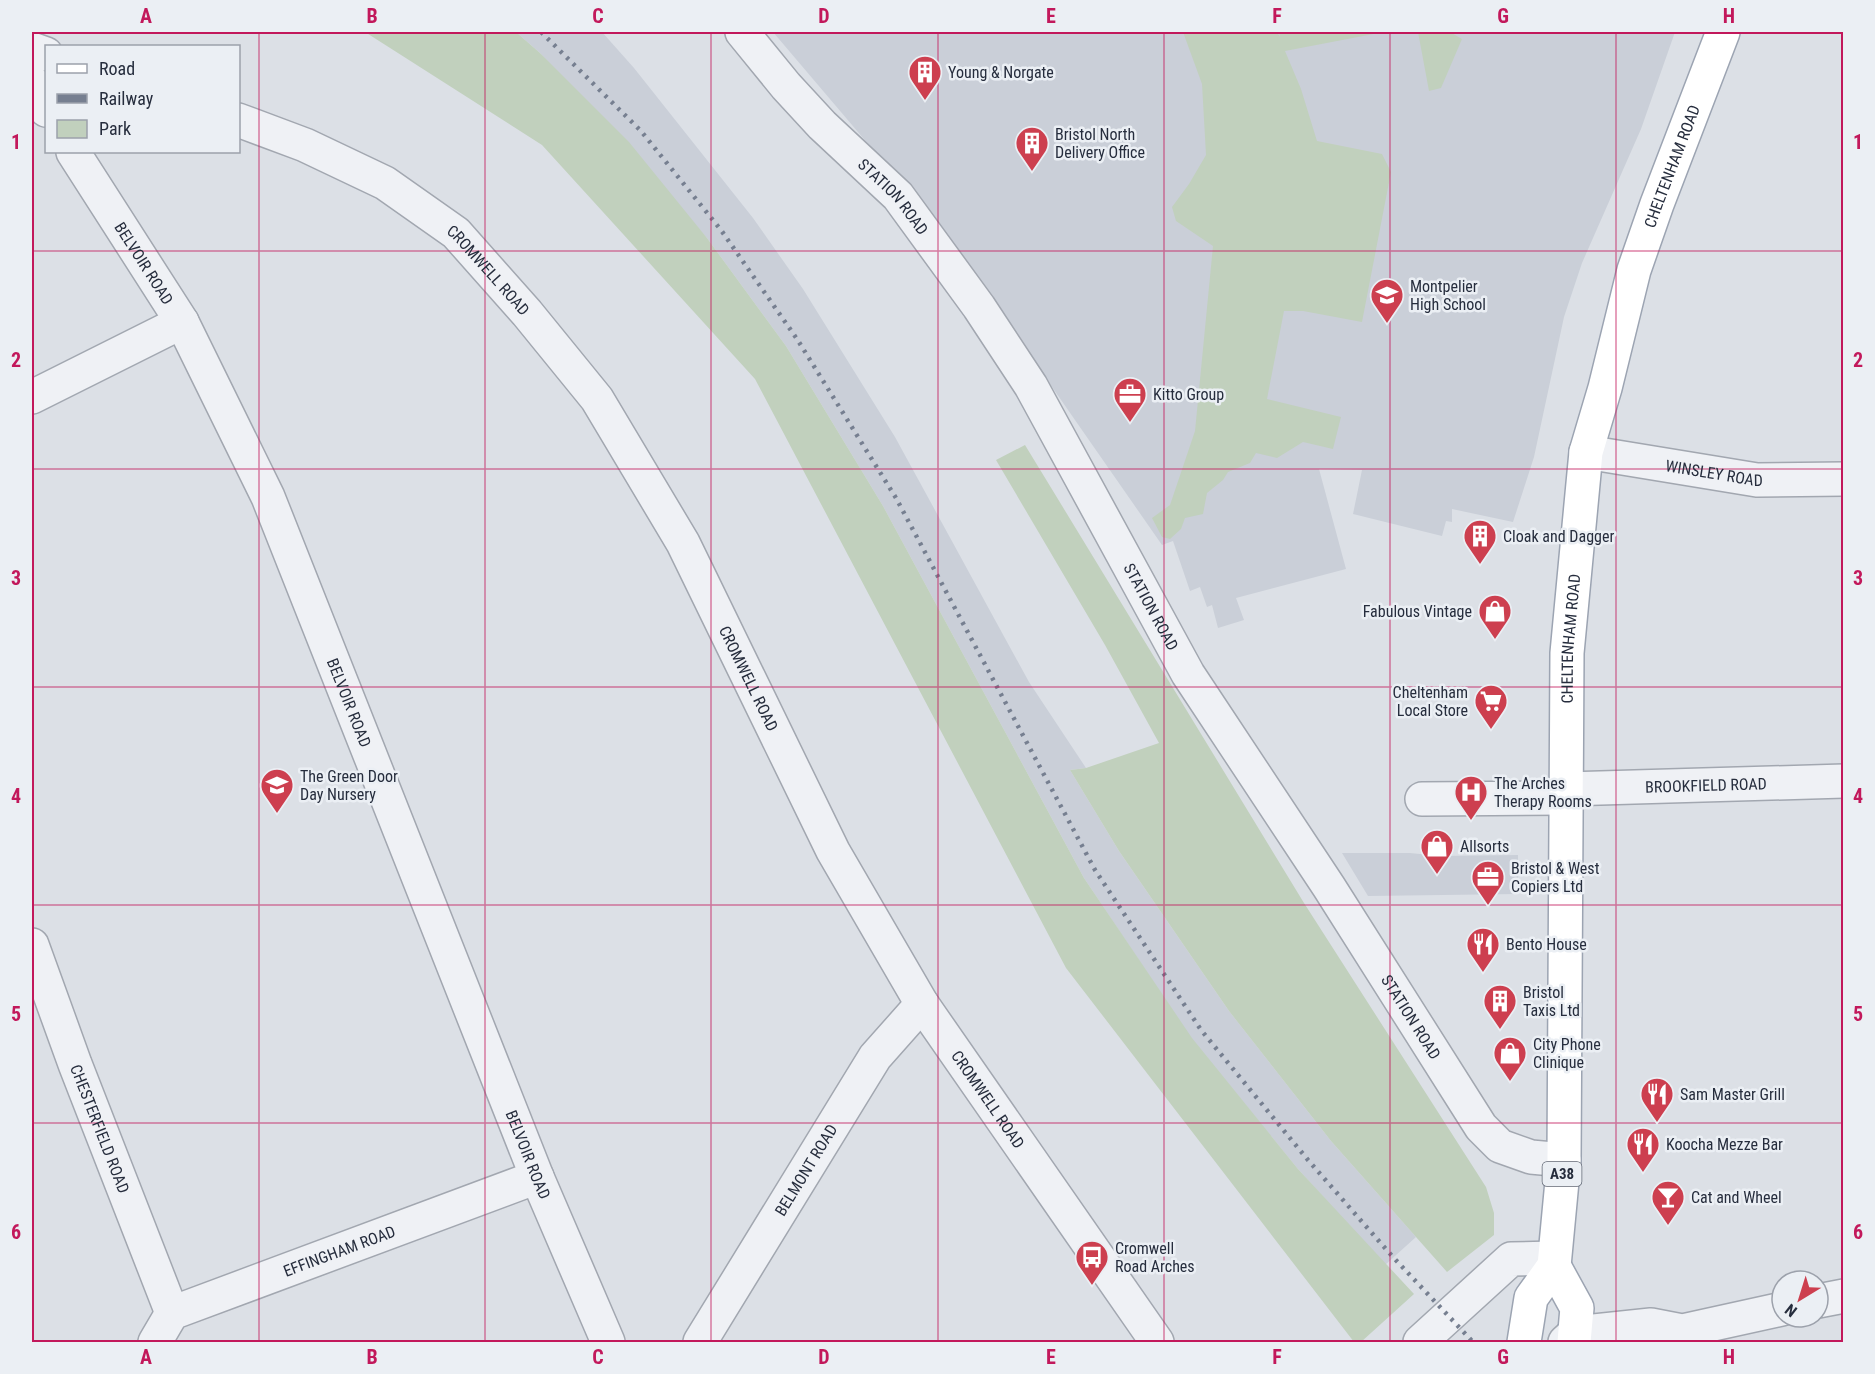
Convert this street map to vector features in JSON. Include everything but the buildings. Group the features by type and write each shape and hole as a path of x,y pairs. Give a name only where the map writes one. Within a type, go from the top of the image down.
{"main road":[{"name":"CHELTENHAM ROAD","path":"1524,1342 1532,1298 1554,1262 1564,1160 1567,653 1586,452 1605,388 1634,270 1723,32"},
{"path":"1554,1262 1577,1308 1571,1339"}],"street":[{"name":"STATION ROAD","path":"742,32 786,86 822,125 898,196 979,307 1031,386 1188,674 1329,887 1480,1127 1500,1146 1531,1156 1564,1160"},
{"path":"32,82 45,108"},
{"name":"CROMWELL ROAD","path":"240,121 306,145 385,183 456,233 527,313 597,399 683,543 832,851 922,1004 1157,1342"},
{"name":"BELVOIR ROAD","path":"74,153 183,322 268,497 537,1177 608,1342"},
{"path":"32,397 183,322"},
{"name":"WINSLEY ROAD","path":"1586,452 1757,480 1844,479"},
{"name":"BROOKFIELD ROAD","path":"1422,799 1844,781"},
{"name":"CHESTERFIELD ROAD","path":"32,945 75,1064 172,1313"},
{"name":"BELMONT ROAD","path":"700,1342 875,1057 922,1004"},
{"name":"EFFINGHAM ROAD","path":"172,1313 537,1177"},
{"path":"1420,1342 1511,1259 1554,1262"},
{"path":"1571,1339 1651,1325 1674,1337 1770,1312"},
{"path":"155,1342 172,1313"}],"shaded area":[{"path":"516,32 602,32 634,68 753,218 803,289 895,437 1029,682 1086,768 1070,770 1119,851 1229,1011 1331,1141 1416,1237 1385,1265 1298,1169 1191,1038 1084,878 883,506 786,346 707,238 540,53"},
{"name":"Montpelier High School","path":"773,32 1675,32 1641,129 1582,263 1564,317 1534,457 1513,522 1452,509 1452,522 1446,521 1442,536 1353,514 1362,470 1319,469 1346,569 1236,598 1244,620 1218,628 1212,605 1207,607 1200,587 1190,591 1173,541 1162,545 1011,328 886,165"},
{"name":"Allsorts","path":"1342,853 1410,853 1440,856 1518,855 1518,894 1368,896"}],"green space":[{"path":"365,32 516,32 629,142 707,238 786,346 883,506 1084,878 1192,1038 1298,1169 1414,1294 1361,1342 1354,1342 1066,968 755,379 542,145"},
{"path":"1183,32 1277,32 1280,37 1279,32 1384,32 1285,51 1301,89 1317,141 1382,154 1391,172 1362,322 1303,311 1284,311 1267,399 1341,417 1333,449 1303,442 1277,458 1256,453 1250,463 1228,472 1223,480 1207,493 1203,514 1185,518 1181,529 1170,539 1162,537 1152,518 1170,505 1195,431 1213,246 1176,221 1172,207 1206,155 1202,84"},
{"path":"1418,32 1450,32 1462,39 1441,88 1429,91"},
{"path":"1025,445 1304,903 1486,1187 1494,1213 1494,1235 1447,1272 1331,1141 1229,1011 1119,851 1070,770 1086,768 1159,743 1105,645 996,460"}],"railway":[{"path":"541,32 641,131 721,230 797,339 896,498 1095,870 1201,1030 1308,1160 1392,1256 1473,1342"}],"place":[{"name":"Young & Norgate","path":"925,101"},
{"name":"Bristol North Delivery Office","path":"1032,172"},
{"name":"Montpelier High School","path":"1387,324"},
{"name":"Kitto Group","path":"1130,423"},
{"name":"Cloak and Dagger","path":"1480,565"},
{"name":"Fabulous Vintage","path":"1495,640"},
{"name":"Cheltenham Local Store","path":"1491,730"},
{"name":"The Green Door Day Nursery","path":"277,814"},
{"name":"The Arches Therapy Rooms","path":"1471,821"},
{"name":"Allsorts","path":"1437,875"},
{"name":"Bristol & West Copiers Ltd","path":"1488,906"},
{"name":"Bento House","path":"1483,973"},
{"name":"Bristol Taxis Ltd","path":"1500,1030"},
{"name":"City Phone Clinique","path":"1510,1082"},
{"name":"Sam Master Grill","path":"1657,1123"},
{"name":"Koocha Mezze Bar","path":"1643,1173"},
{"name":"Cat and Wheel","path":"1668,1226"},
{"name":"Cromwell Road Arches","path":"1092,1286"}]}
